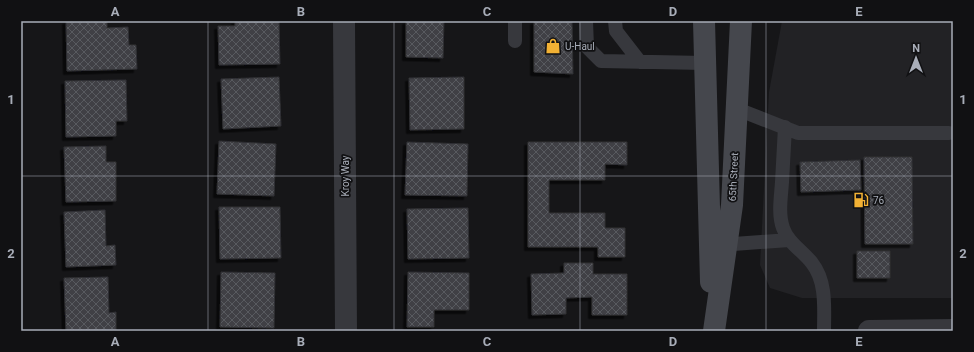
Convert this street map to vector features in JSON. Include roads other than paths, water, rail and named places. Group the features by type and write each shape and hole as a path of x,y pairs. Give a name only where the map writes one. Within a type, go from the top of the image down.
{"main road":[{"name":"65th Street","path":"704,21 705,63 718,245 713,331"},
{"name":"65th Street","path":"718,245 732,205 741,21"}],"street":[{"name":"Kroy Way","path":"344,21 346,331"},
{"path":"870,331 953,330"}],"lane":[{"path":"515,21 515,41"},
{"path":"586,21 587,47 602,61 705,63"},
{"path":"615,21 616,31 640,62"},
{"path":"737,109 798,133 949,133"},
{"path":"785,127 780,203 783,228 789,240 801,250 813,264 820,279 823,294 824,331"},
{"path":"718,245 789,240"}],"place":[{"name":"U-Haul","path":"553,46"},
{"name":"76","path":"861,200"}]}
